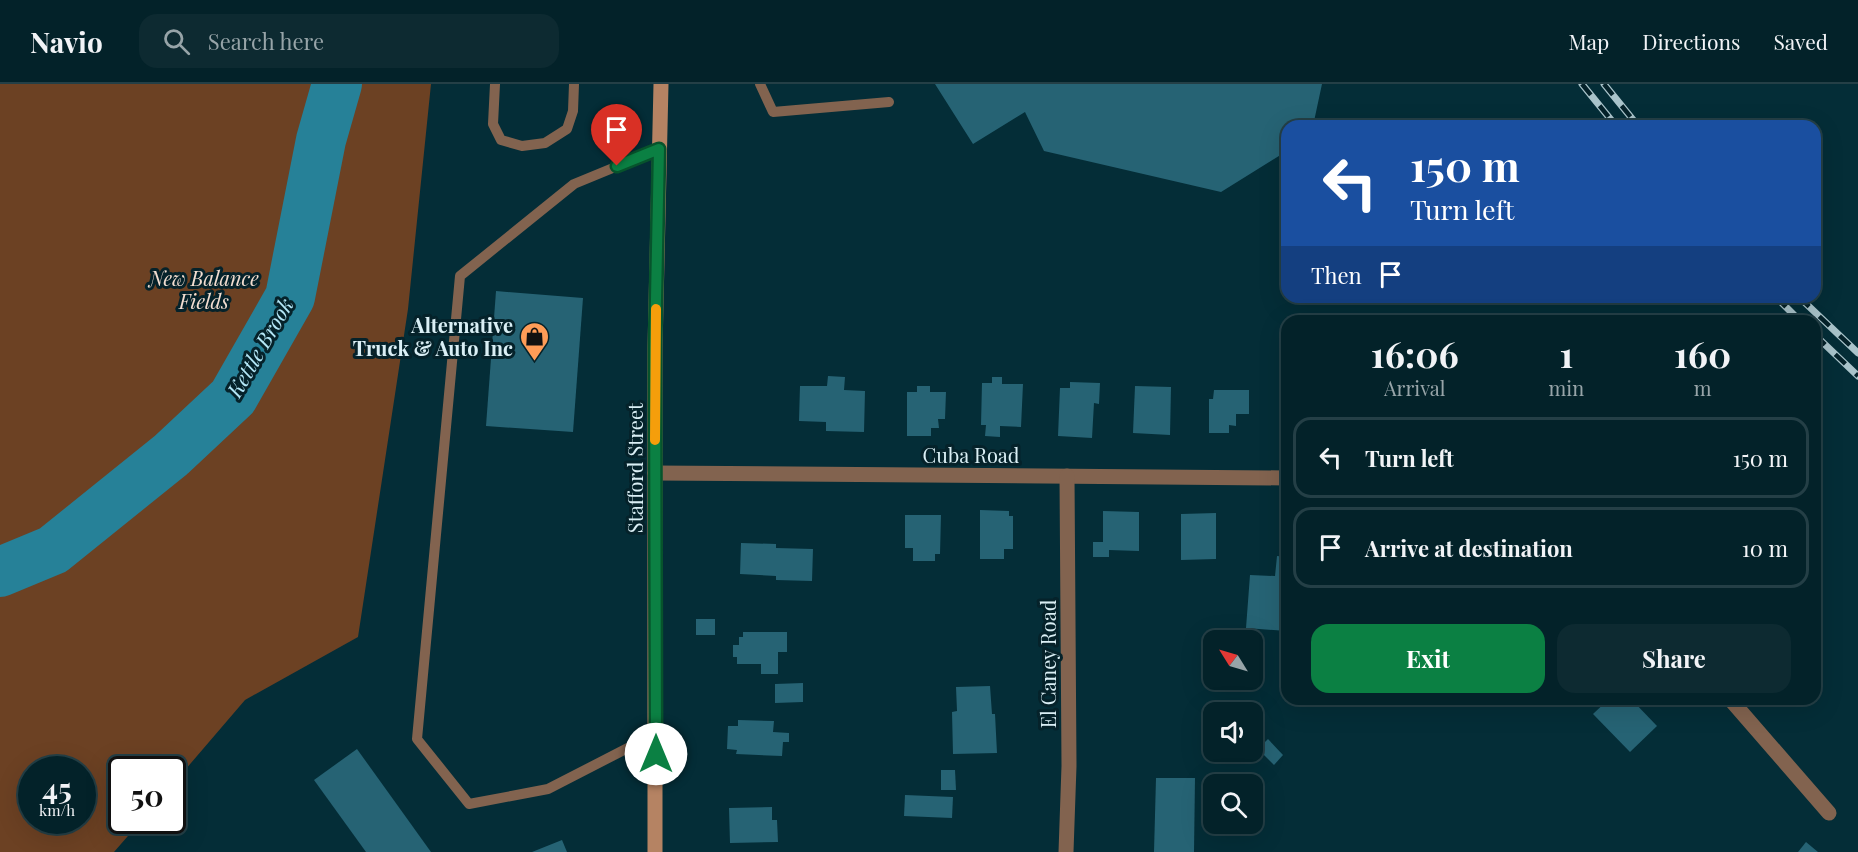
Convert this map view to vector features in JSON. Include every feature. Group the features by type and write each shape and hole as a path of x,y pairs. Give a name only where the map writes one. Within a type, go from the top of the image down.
{"main road":[{"name":"Stafford Street","path":"655,852 655,348 661,84"}],"street":[{"name":"Cuba Road","path":"656,473 1281,478"},
{"name":"El Caney Road","path":"1066,852 1069,766 1067,476"},
{"path":"1735,705 1829,813"}],"lane":[{"path":"495,84 493,124 501,140 522,146 544,143 567,129 573,111 574,84"},
{"path":"760,84 773,112 889,102"},
{"path":"656,734 548,789 469,804 417,739 460,276 574,184 659,149"}],"green space":[{"name":"New Balance Fields","path":"0,84 431,84 408,309 358,637 245,700 186,769 186,756 108,756 108,834 130,834 114,852 0,852"}],"building":[{"path":"935,84 1322,84 1314,120 1281,120 1281,155 1221,192 1044,151 1025,112 973,144"},
{"name":"Alternative Truck & Auto Inc","path":"496,291 583,298 573,432 486,426"},
{"path":"828,376 845,377 844,390 865,391 864,432 826,431 826,422 799,421 800,386 827,386"},
{"path":"992,377 1002,377 1002,384 1023,384 1021,427 1000,426 1000,437 985,436 986,425 981,425 982,383 992,383"},
{"path":"1070,382 1100,383 1099,404 1094,403 1092,438 1058,436 1060,388 1070,388"},
{"path":"917,386 930,386 930,392 946,392 945,419 938,419 939,428 931,428 931,436 907,436 907,392 917,392"},
{"path":"1135,386 1171,387 1170,435 1133,433"},
{"path":"1214,390 1249,390 1249,414 1236,414 1236,426 1229,425 1229,433 1209,433 1209,399 1213,399"},
{"path":"980,510 1009,511 1009,516 1013,516 1013,549 1004,549 1004,559 980,559"},
{"path":"1103,511 1139,512 1139,551 1109,550 1109,557 1093,557 1093,542 1103,542"},
{"path":"1216,513 1216,559 1181,560 1181,514"},
{"path":"905,515 941,515 940,554 935,554 935,561 913,561 913,548 905,548"},
{"path":"741,543 776,544 776,548 813,549 812,581 776,580 776,576 740,574"},
{"path":"1277,556 1281,556 1281,631 1246,628 1250,575 1275,576"},
{"path":"696,619 715,619 715,635 696,635"},
{"path":"743,632 787,632 787,652 778,652 778,674 761,674 761,664 737,664 737,657 733,657 733,645 739,645 739,637 743,637"},
{"path":"803,683 803,702 775,703 775,684"},
{"path":"990,686 992,714 995,714 997,753 953,754 952,712 957,711 956,687"},
{"path":"1603,705 1637,705 1657,726 1630,752 1593,714"},
{"path":"738,720 774,721 773,732 789,733 789,742 783,742 782,756 736,754 737,750 727,749 728,726 738,726"},
{"path":"1268,739 1283,755 1274,765 1263,754 1263,744"},
{"path":"357,749 431,852 366,852 314,780"},
{"path":"941,770 955,770 956,790 941,790"},
{"path":"1156,778 1195,778 1194,852 1154,852"},
{"path":"905,795 953,797 952,818 904,816"},
{"path":"772,807 772,820 777,820 778,842 730,843 729,808"},
{"path":"562,840 567,852 532,852"},
{"path":"1806,842 1818,852 1798,852"}],"waterway":[{"name":"Kettle Brook","path":"0,572 53,550 171,455 233,397 290,297 321,140 337,84"}],"railway":[{"path":"1582,84 1611,120"},
{"path":"1604,84 1633,120"},
{"path":"1782,303 1794,315"},
{"path":"1805,303 1818,315"},
{"path":"1821,318 1858,353"},
{"path":"1821,341 1858,376"}],"slow traffic":[{"path":"655,440 656,309"}],"place":[{"name":"Alternative Truck & Auto Inc","path":"534,362"}],"route":[{"path":"617,166 659,149 655,348 656,754"}]}
